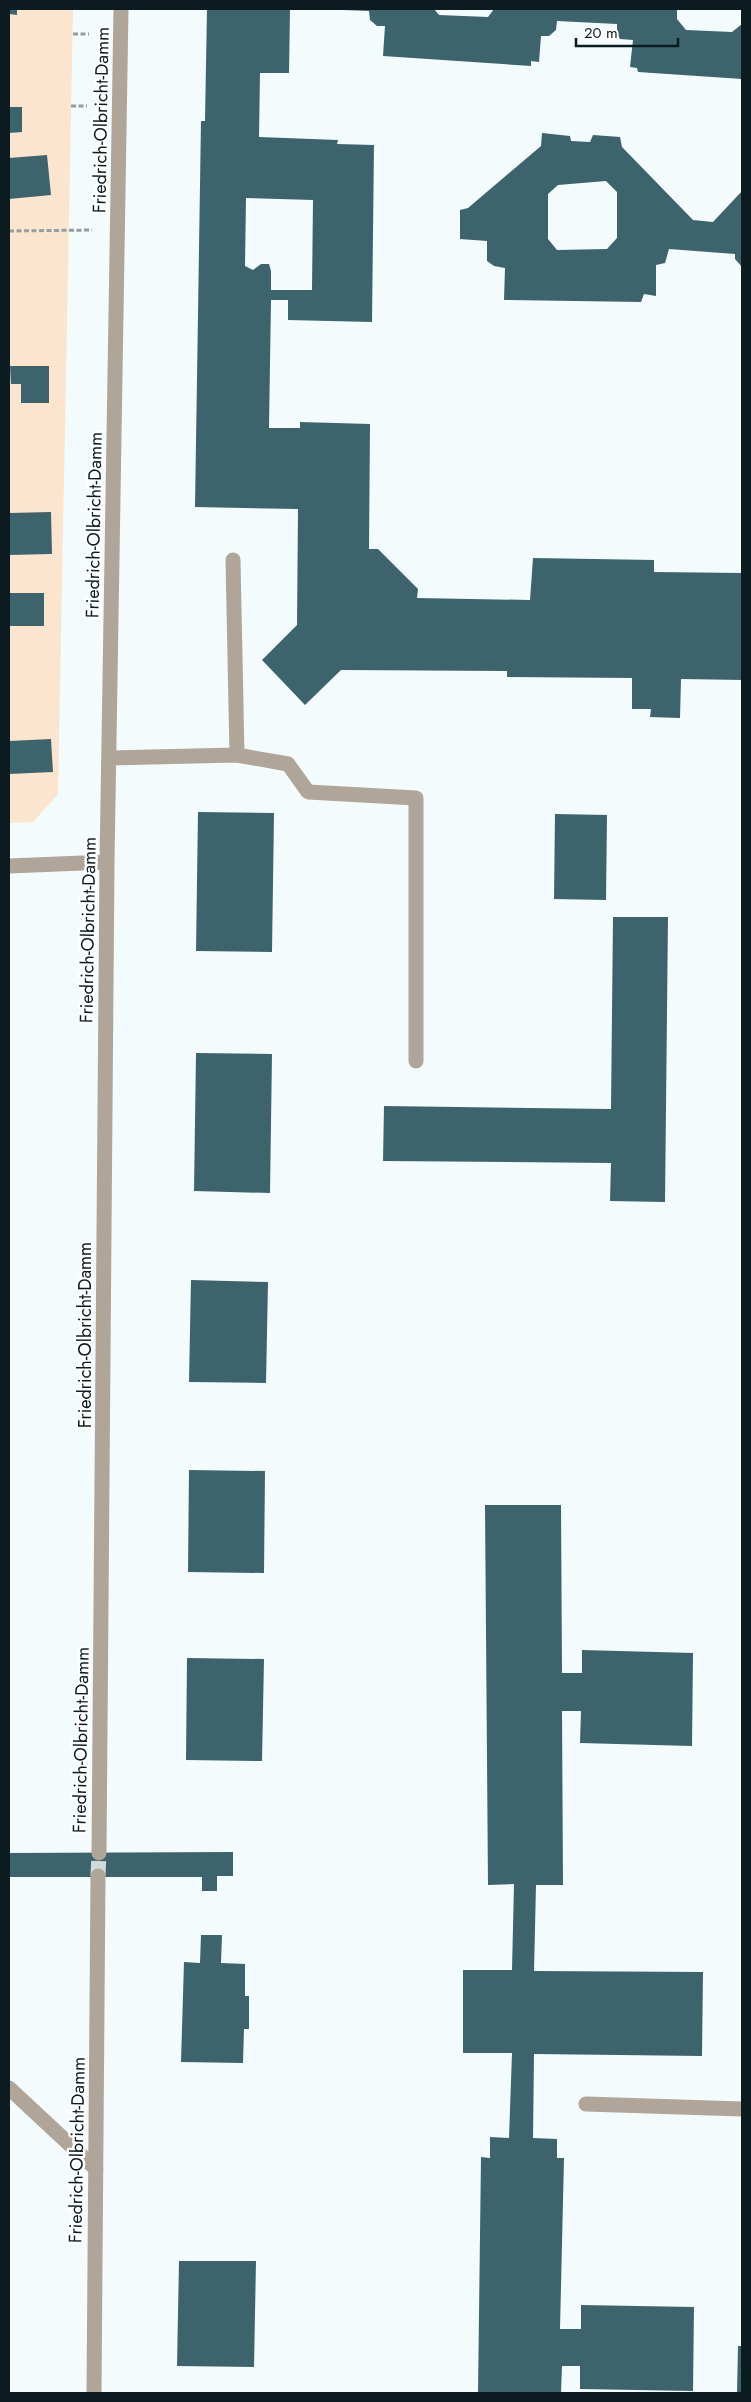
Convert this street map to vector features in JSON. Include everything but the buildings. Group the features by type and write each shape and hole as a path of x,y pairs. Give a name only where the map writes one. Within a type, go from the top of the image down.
{"street":[{"name":"Friedrich-Olbricht-Damm","path":"99,1852 109,758 121,9"},
{"path":"233,560 238,755"},
{"path":"109,758 238,755 288,764 308,792 416,798 416,1061"},
{"path":"9,866 108,862"},
{"name":"Friedrich-Olbricht-Damm","path":"94,2393 98,1876"},
{"path":"9,2088 96,2169"},
{"path":"586,2104 742,2109"}],"path":[{"path":"73,34 88,34"},
{"path":"72,106 87,106"},
{"path":"9,231 118,230"}],"shaded area":[{"path":"9,9 73,9 58,794 33,822 9,823"}],"tunnel":[{"path":"98,1876 99,1853"}]}
